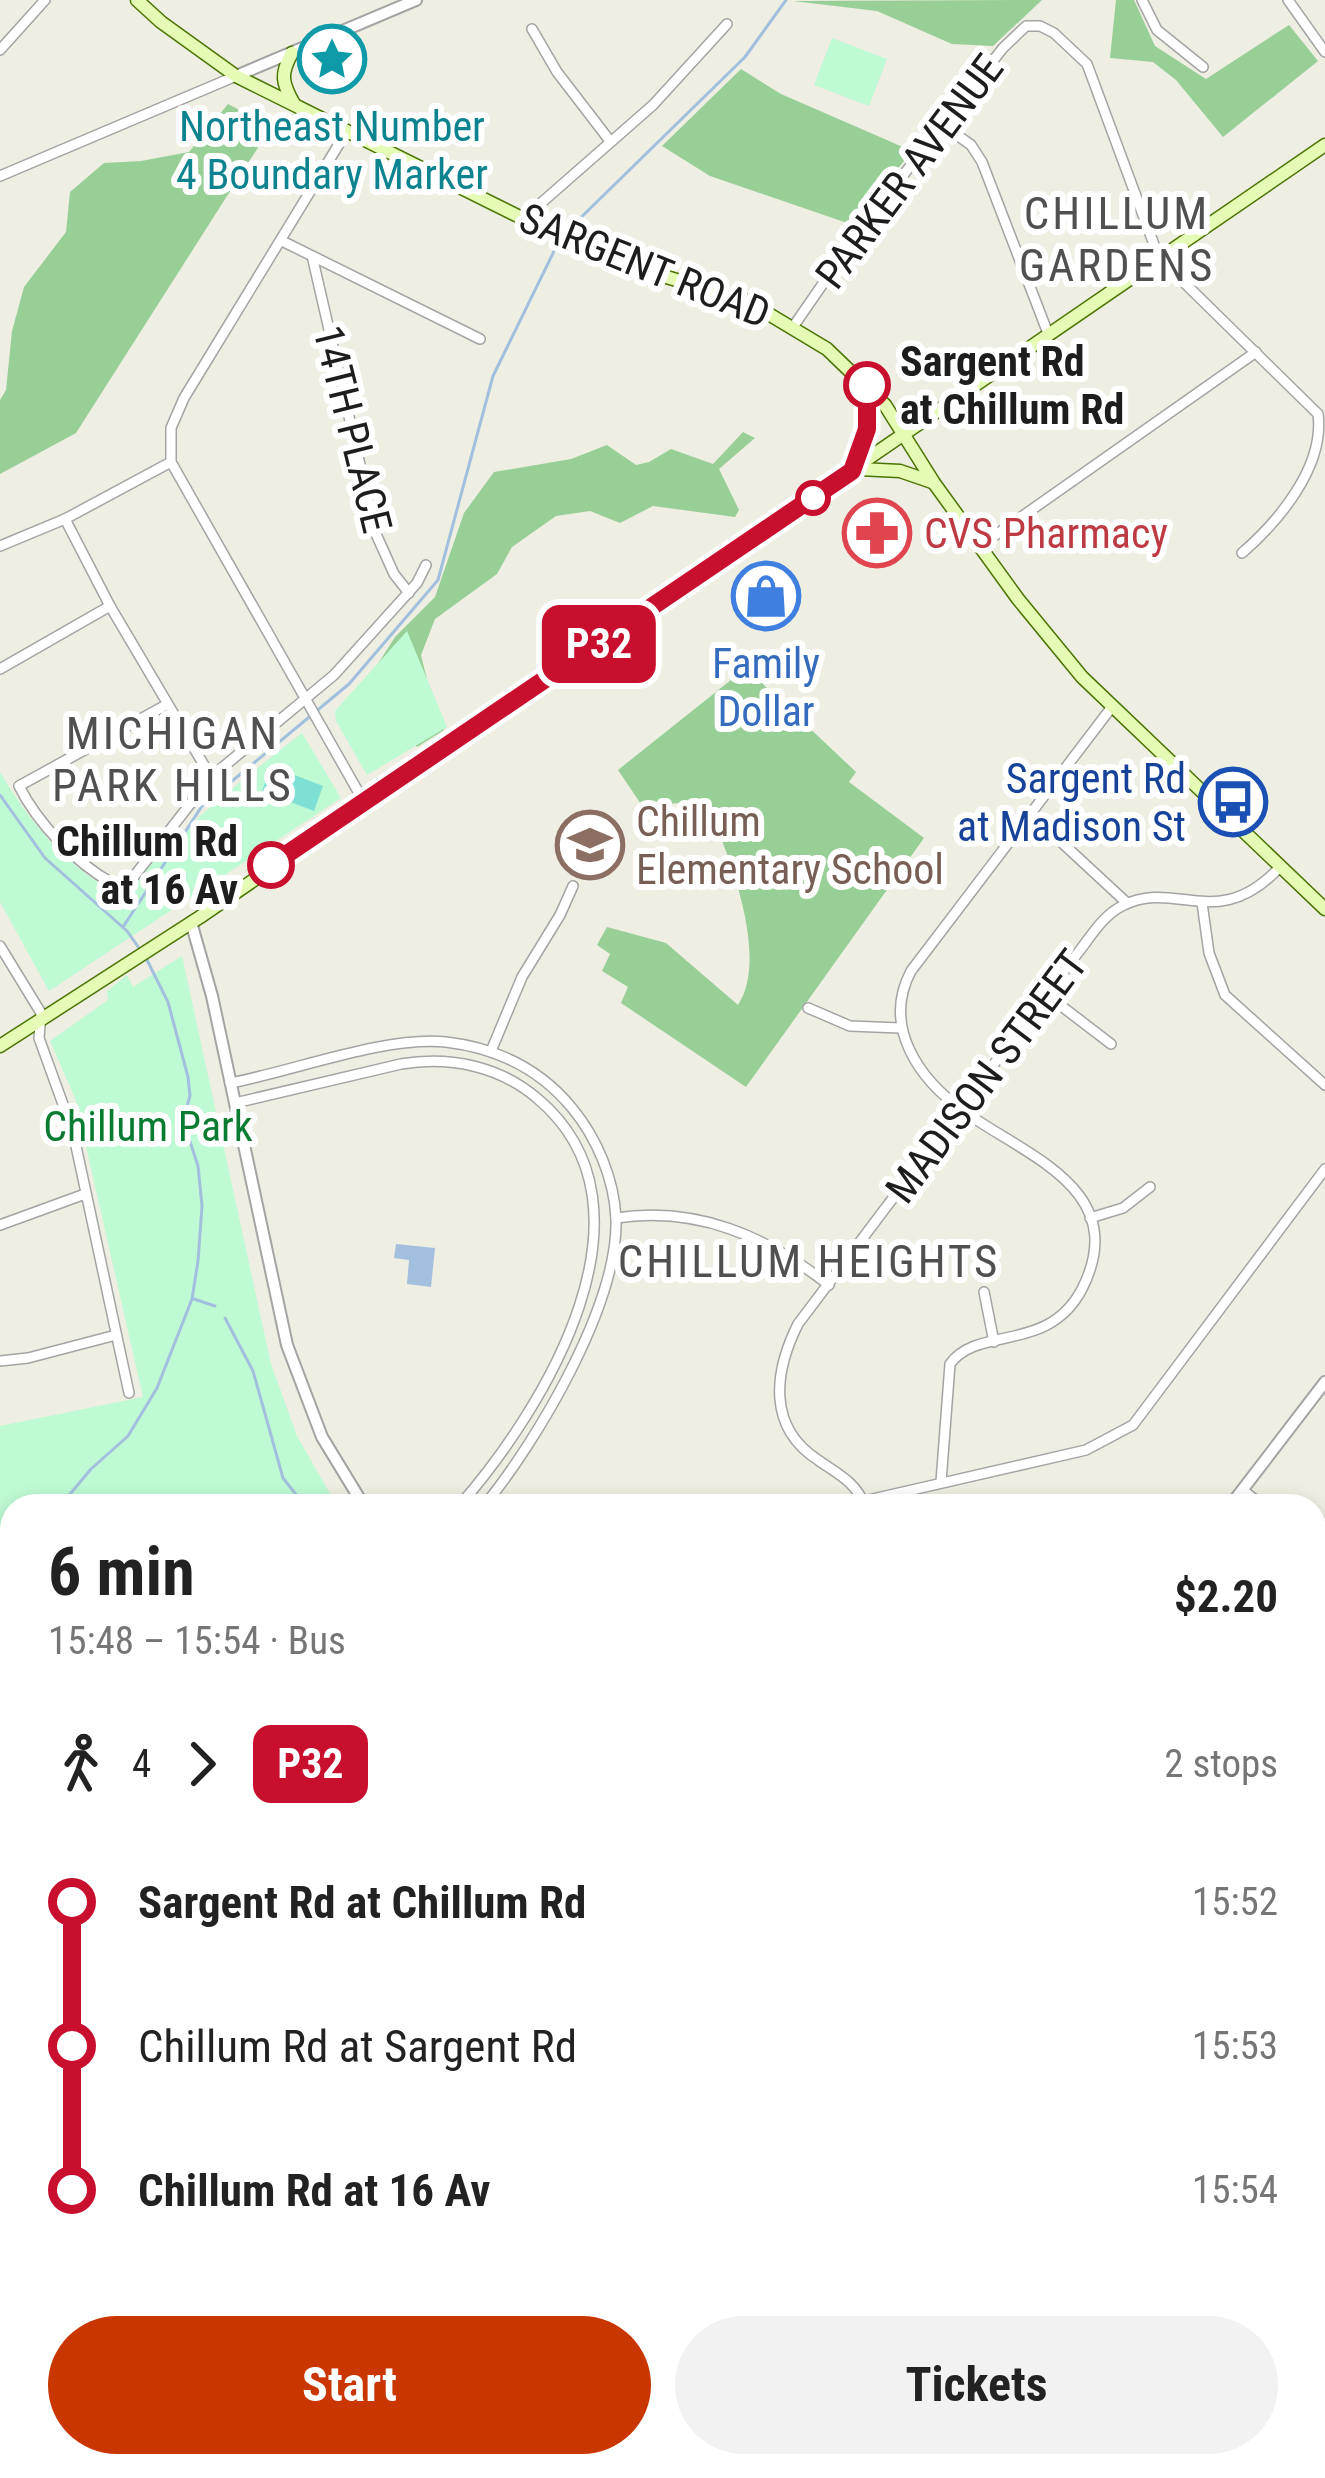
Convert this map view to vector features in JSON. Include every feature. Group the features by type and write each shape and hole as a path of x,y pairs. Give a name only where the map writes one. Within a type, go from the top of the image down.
{"main road":[{"name":"SARGENT ROAD","path":"137,0 236,76 563,238 643,270 746,301 827,349 867,385 1036,623 1111,707 1325,909"},
{"path":"292,52 283,69 283,84 294,105"},
{"path":"0,1046 154,948 1325,145"},
{"path":"852,471 867,429 867,385"},
{"path":"852,471 886,468 934,483"}],"street":[{"path":"0,50 45,0"},
{"path":"0,176 416,0"},
{"path":"1142,0 1157,30 1203,67"},
{"path":"1288,0 1325,52"},
{"path":"524,218 674,85 727,24"},
{"name":"PARKER AVENUE","path":"794,327 860,230 1003,48 1018,31 1033,25 1054,33 1087,64 1159,258"},
{"path":"532,29 557,72 610,141"},
{"path":"944,125 971,145 982,162 1049,336"},
{"path":"346,131 184,398 171,428 171,462 364,802"},
{"path":"282,241 480,339"},
{"path":"1159,258 1315,408 1322,440 1311,472 1243,553"},
{"name":"14TH PLACE","path":"313,260 376,534 394,574 409,592"},
{"path":"980,546 1256,352"},
{"path":"0,546 65,519 171,462"},
{"path":"65,519 166,705 211,777"},
{"path":"166,705 19,786 35,813 70,851 94,874 119,884 141,870 211,777 311,711 426,565"},
{"path":"0,669 110,606"},
{"path":"940,1482 950,1364 959,1353 1040,1330 1073,1302 1092,1256 1090,1218 1081,1197 1056,1168 962,1110 921,1069 899,1028 899,998 911,971 1111,707"},
{"path":"1031,814 1126,903 1150,899 1202,903 1247,893 1280,867"},
{"path":"491,1052 512,997 574,886"},
{"name":"MADISON STREET","path":"857,1494 847,1479 813,1458 793,1438 778,1401 779,1373 797,1324 1101,923 1126,903"},
{"path":"1202,903 1209,952 1225,995 1325,1085"},
{"path":"191,922 293,1365 322,1437 357,1494"},
{"path":"0,946 41,1013 39,1038 73,1132 129,1393"},
{"path":"1047,994 1111,1044"},
{"path":"808,1008 850,1026 899,1028"},
{"path":"230,1083 416,1042 444,1042 491,1052 539,1075 579,1116 601,1154 616,1218 606,1280 571,1369 520,1460 493,1494"},
{"path":"235,1103 400,1064 456,1062 485,1069 535,1096 564,1126 591,1178 597,1219 583,1291 541,1389 505,1448 469,1494"},
{"path":"899,1494 1086,1450 1132,1425 1325,1169"},
{"path":"1090,1218 1123,1208 1150,1187"},
{"path":"0,1225 85,1195"},
{"path":"616,1218 662,1215 733,1228 778,1248 829,1285"},
{"path":"984,1292 994,1342"},
{"path":"0,1361 116,1335"},
{"path":"1241,1494 1325,1382"},
{"path":"1244,1491 1248,1494"}],"green space":[{"path":"1042,0 993,46 952,44 877,11 793,1"},
{"path":"1116,0 1134,0 1155,46 1206,79 1289,25 1318,61 1223,137 1176,80 1153,62 1110,58"},
{"path":"832,38 887,59 869,106 814,85"},
{"path":"741,69 781,94 912,151 853,225 710,176 662,146"},
{"path":"228,104 271,127 76,433 0,474 0,400 6,390 12,331 24,287 66,232 70,192 104,163 189,152"},
{"path":"743,432 755,438 719,469 739,510 735,517 653,506 620,523 590,511 556,516 512,547 497,574 435,619 421,655 444,730 417,747 367,681 395,637 435,597 464,513 494,472 571,459 607,445 636,465 671,449 713,464"},
{"path":"407,631 447,727 367,775 335,711"},
{"path":"746,668 856,772 849,782 924,838 746,1087 621,1003 628,987 602,971 610,954 597,945 607,927 666,943 738,1005 747,984 748,932 734,874 705,801 645,810 618,770"},
{"path":"302,733 341,798 49,991 0,902 0,772 52,843 85,873 123,897 185,830"},
{"name":"Chillum Park","path":"182,956 271,1364 297,1436 330,1494 0,1494 0,1426 143,1397 75,1098 50,1041 108,1000 107,991 127,975 133,987"}],"shaded area":[{"path":"271,766 323,786 314,811 262,791"},
{"path":"396,1244 435,1248 431,1287 407,1284 409,1260 394,1258"}],"waterway":[{"path":"565,233 745,57 786,0"},
{"path":"123,927 202,806 349,684 438,580 493,376 559,241"},
{"path":"0,795 45,858 127,931 139,948"},
{"path":"70,1494 128,1436 157,1388 192,1299 198,1261 202,1206 198,1166 183,1120 190,1096 188,1077 168,1002 145,956"},
{"path":"194,1299 215,1306"},
{"path":"225,1318 253,1371 283,1478 296,1494"}],"bus line":[{"name":"P32","path":"271,865 852,471 867,429 867,385"}],"place":[{"name":"Northeast Number 4 Boundary Marker","path":"332,59"},
{"name":"Sargent Rd at Chillum Rd","path":"867,385"},
{"name":"CVS Pharmacy","path":"877,533"},
{"name":"Family Dollar","path":"766,596"},
{"name":"Sargent Rd at Madison St","path":"1233,802"},
{"name":"Chillum Elementary School","path":"590,845"},
{"name":"Chillum Rd at 16 Av","path":"271,865"}],"district":[{"name":"CHILLUM GARDENS","path":"1117,239"},
{"name":"MICHIGAN PARK HILLS","path":"173,759"},
{"name":"CHILLUM HEIGHTS","path":"809,1261"}]}
